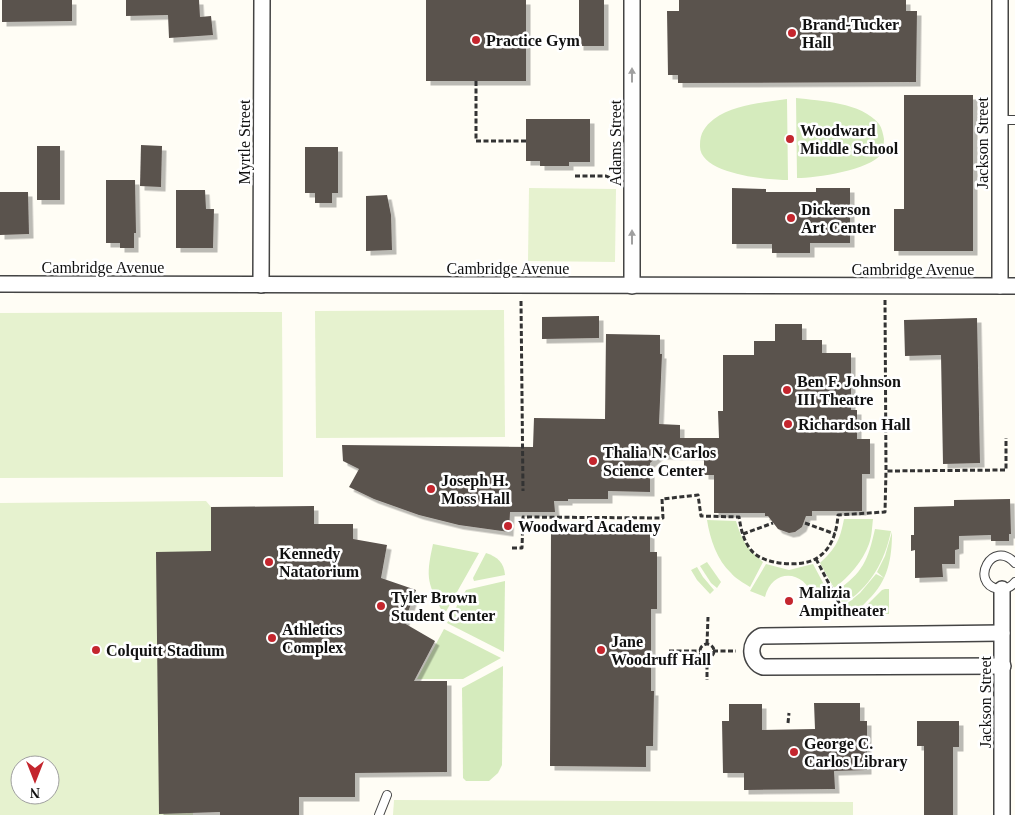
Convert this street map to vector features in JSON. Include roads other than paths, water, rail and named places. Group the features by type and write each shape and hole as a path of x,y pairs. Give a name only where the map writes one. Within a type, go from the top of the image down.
{"street":[{"name":"Myrtle Street","path":"261,285 262,0"},
{"name":"Adams Street","path":"632,0 632,286"},
{"name":"Jackson Street","path":"1000,0 1000,120 1007,286"},
{"name":"Cambridge Avenue","path":"0,284 1007,286"},
{"name":"Jackson Street","path":"1002,815 1003,666 1009,650 1002,633 1008,586"},
{"path":"1002,633 761,636 757,637 754,641 751,651 756,664 763,667 1003,666"}],"lane":[{"path":"1000,120 1015,120"},
{"name":"Jackson Street","path":"1008,586 992,587 984,574 984,568 990,559 1000,555 1006,556 1015,562"},
{"path":"379,815 387,795"}],"place":[{"name":"Brand-Tucker Hall","path":"792,33"},
{"name":"Practice Gym","path":"476,40"},
{"name":"Woodward Middle School","path":"790,139"},
{"name":"Dickerson Art Center","path":"791,218"},
{"name":"Ben F. Johnson III Theatre","path":"787,390"},
{"name":"Richardson Hall","path":"788,424"},
{"name":"Thalia N. Carlos Science Center","path":"593,461"},
{"name":"Joseph H. Moss Hall","path":"431,489"},
{"name":"Woodward Academy","path":"508,526"},
{"name":"Kennedy Natatorium","path":"269,562"},
{"name":"Malizia Ampitheater","path":"789,601"},
{"name":"Tyler Brown Student Center","path":"381,606"},
{"name":"Athletics Complex","path":"272,638"},
{"name":"Colquitt Stadium","path":"96,650"},
{"name":"Jane Woodruff Hall","path":"601,650"},
{"name":"George C. Carlos Library","path":"794,752"}]}
